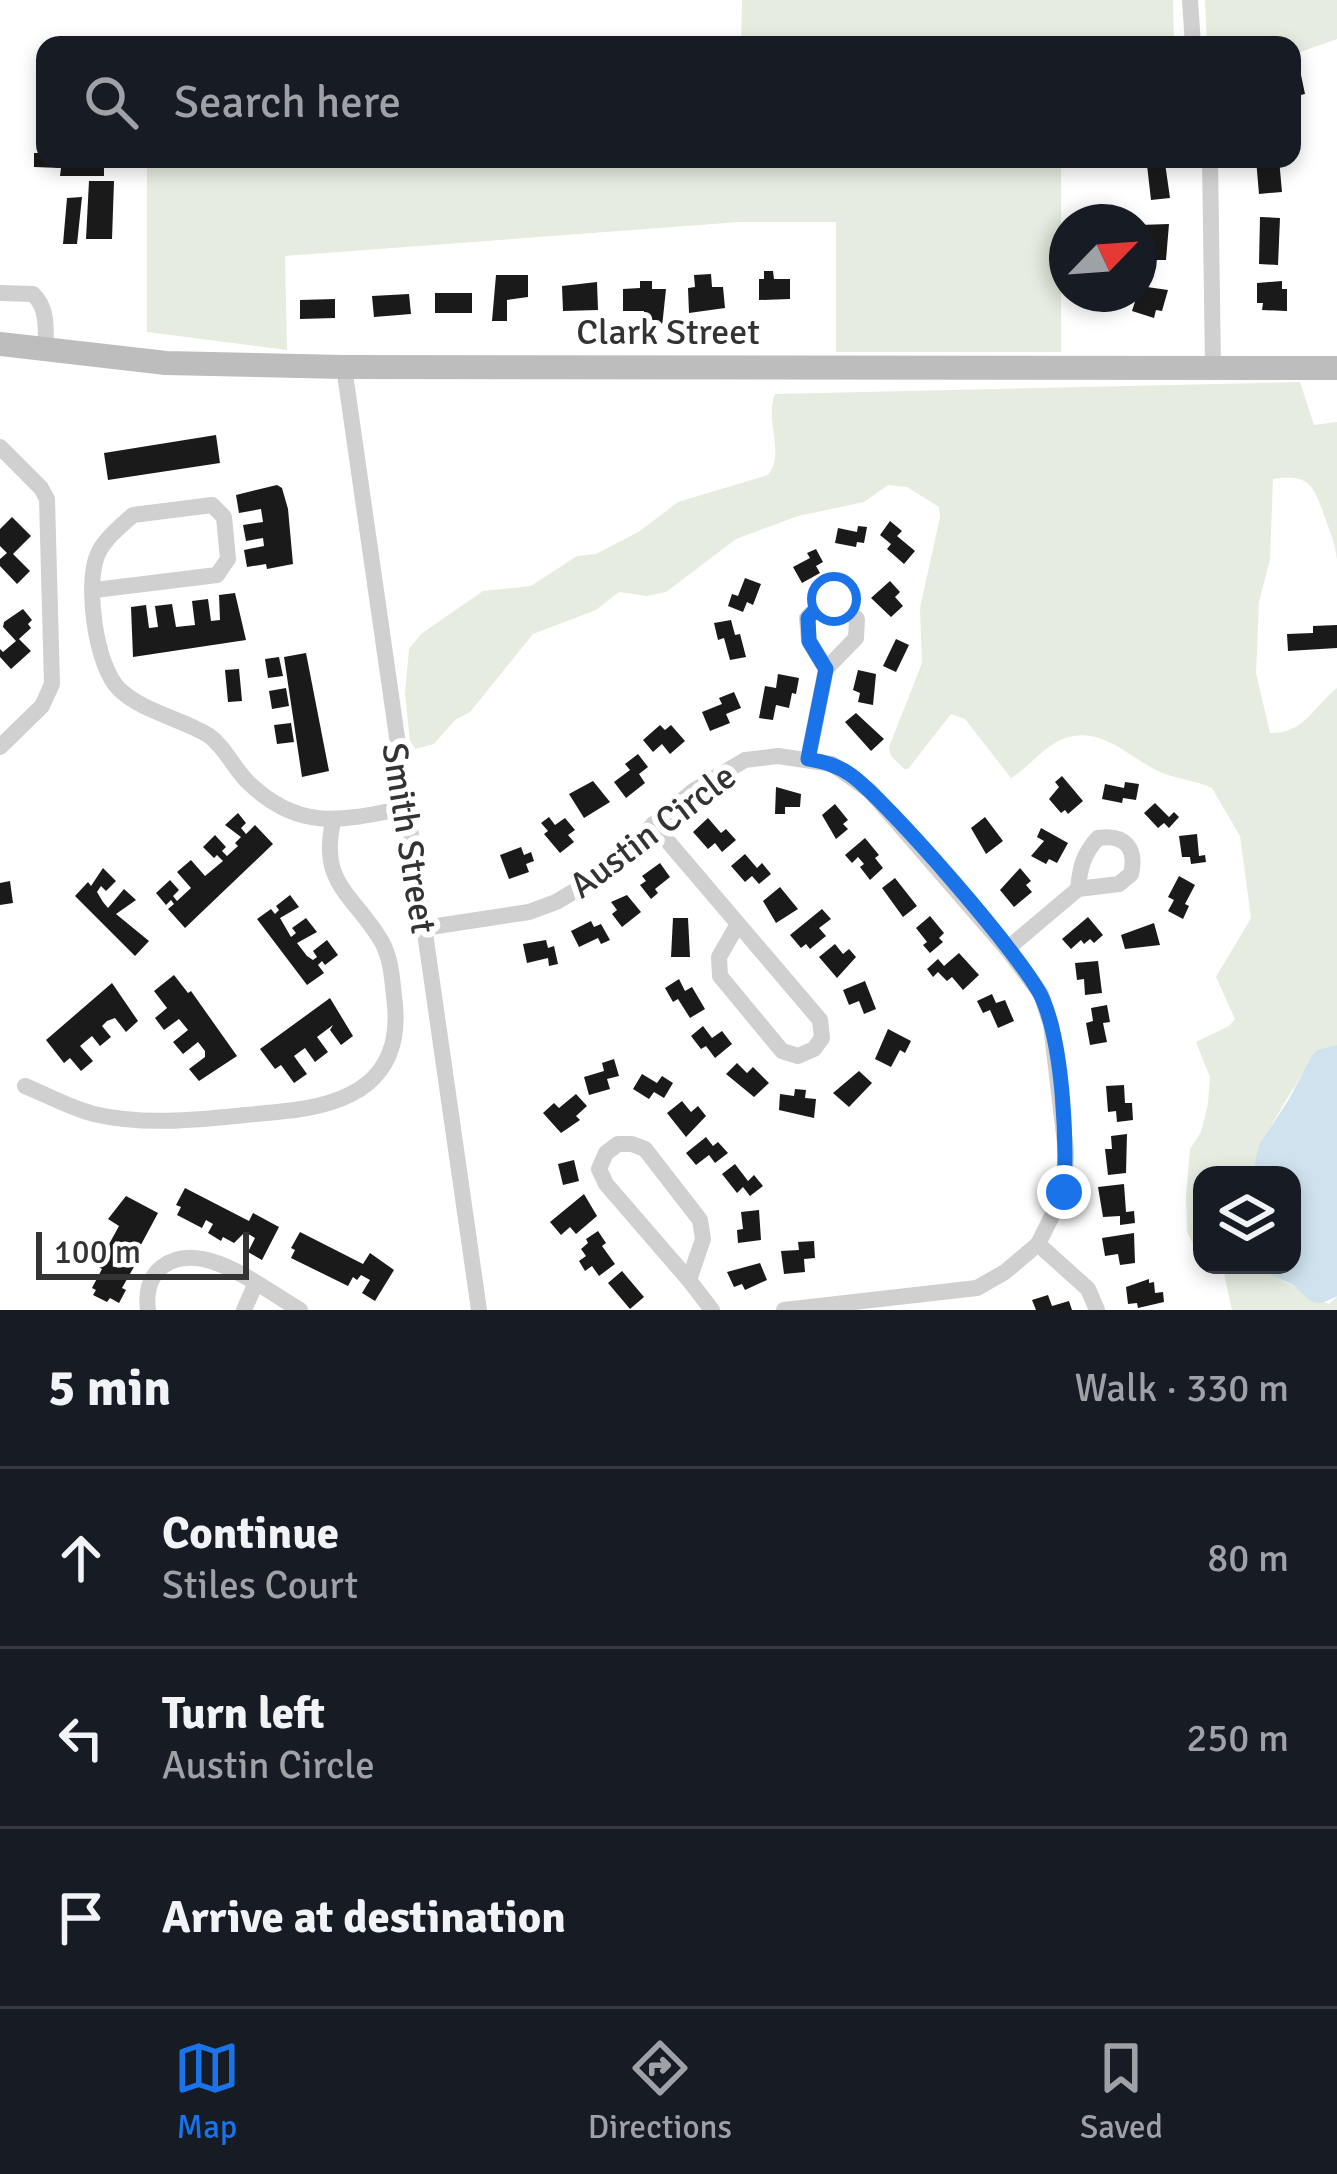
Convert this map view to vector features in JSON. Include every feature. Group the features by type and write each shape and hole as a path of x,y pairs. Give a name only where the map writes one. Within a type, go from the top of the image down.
{"main road":[{"name":"Clark Street","path":"0,344 166,363 344,367 1337,368"}],"street":[{"path":"1190,0 1192,36"},
{"path":"1210,168 1213,368"},
{"path":"0,293 33,294 39,300 45,310 46,350"},
{"name":"Smith Street","path":"344,367 479,1310"},
{"path":"0,447 47,500 52,673 46,701 0,747"},
{"path":"94,590 217,575 228,559 224,517 212,505 133,515 98,555 94,590 99,654 116,686 133,700 214,739 249,784 284,808 333,822 405,808"},
{"path":"808,759 826,669"},
{"name":"Austin Circle","path":"424,928 530,912 556,902 578,889 693,790 746,760 808,759 832,764 870,791 1041,994 1052,1025 1066,1152 1064,1192 1038,1244 1006,1272 977,1288 784,1310"},
{"path":"25,1086 89,1113 156,1120 286,1112 342,1101 362,1091 389,1055 396,1009 383,944 333,879 328,843 333,822"},
{"path":"653,824 738,923 820,1020 822,1039 814,1049 798,1056 782,1051 720,976 719,956 738,923"},
{"path":"1007,949 1078,889"},
{"path":"689,1280 704,1238 700,1220 645,1149 618,1144 606,1153 599,1169 605,1184 712,1310"},
{"path":"1038,1244 1088,1289 1097,1310"},
{"path":"148,1310 151,1279 164,1265 180,1258 201,1258 300,1310"},
{"path":"244,1310 255,1285"}],"shaded area":[{"path":"742,0 1173,0 1174,36 741,36"},
{"path":"1205,0 1337,0 1337,39 1301,52 1301,36 1207,36"},
{"path":"147,168 1061,168 1061,204 1049,204 1049,312 1061,312 1061,352 836,352 836,222 740,222 285,256 287,350 147,332"},
{"path":"1300,382 1314,425 1337,422 1337,560 1312,487 1294,478 1273,479 1270,559 1259,602 1256,673 1270,733 1300,724 1337,688 1337,1045 1311,1057 1255,1166 1193,1166 1193,1244 1187,1232 1190,1149 1201,1132 1210,1077 1196,1042 1235,1019 1216,977 1251,918 1240,836 1212,788 1158,771 1113,744 1089,736 1063,739 1011,778 965,719 951,714 908,769 891,756 889,747 922,663 920,608 939,507 907,487 888,485 864,502 798,516 736,539 666,592 647,596 619,592 596,610 533,634 470,712 455,720 434,744 415,749 410,741 405,694 409,649 421,634 483,591 531,586 577,556 596,554 640,531 678,502 768,475 775,457 775,394"},
{"path":"1224,1274 1269,1274 1329,1304 1337,1296 1337,1310 1232,1310"}],"water":[{"path":"1337,1045 1337,1296 1317,1303 1269,1274 1301,1274 1301,1166 1254,1166 1259,1145 1317,1050"}],"building":[{"path":"61,168 104,168 104,176 60,176"},
{"path":"1147,168 1166,168 1170,198 1151,200"},
{"path":"1257,168 1280,168 1282,192 1259,194"},
{"path":"89,181 114,181 112,239 86,239"},
{"path":"82,197 77,244 63,244 67,198"},
{"path":"1260,217 1280,218 1278,265 1259,264"},
{"path":"1157,224 1169,224 1166,260 1157,260"},
{"path":"764,271 773,271 774,279 790,279 790,299 759,300"},
{"path":"711,274 712,287 723,287 725,308 689,313 688,288 695,287 694,275"},
{"path":"496,275 528,275 528,297 507,300 507,321 492,321"},
{"path":"640,281 652,281 652,289 666,289 662,327 644,327 644,311 623,311 623,289 640,288"},
{"path":"1282,281 1282,289 1287,289 1287,311 1262,310 1263,303 1257,303 1257,283"},
{"path":"597,282 598,310 563,311 562,286"},
{"path":"1157,288 1168,290 1162,311 1157,310"},
{"path":"435,293 472,293 472,313 435,313"},
{"path":"409,294 411,314 374,317 372,296"},
{"path":"335,299 335,318 300,319 300,300"},
{"path":"216,435 220,463 108,480 104,453"},
{"path":"277,485 288,509 293,564 247,567 244,550 264,546 263,538 246,541 243,525 263,522 261,509 239,513 236,495"},
{"path":"12,517 31,536 13,554 30,571 17,584 0,566 7,553 0,546 0,529"},
{"path":"890,521 902,531 897,536 915,551 904,564 880,535"},
{"path":"858,526 867,527 864,543 857,542 856,547 835,543 838,528 857,532"},
{"path":"816,549 823,562 816,566 820,573 802,583 793,567"},
{"path":"745,578 761,584 753,605 747,602 743,612 728,606"},
{"path":"890,581 900,592 895,597 903,606 891,617 871,598"},
{"path":"235,593 246,640 133,657 131,607 146,605 149,628 158,627 155,606 172,604 176,627 195,625 192,601 208,599 211,621 220,620 219,595"},
{"path":"23,609 32,620 31,628 19,639 31,651 11,669 0,657 0,649 3,652 16,641 4,622"},
{"path":"731,620 746,657 730,660 714,623"},
{"path":"1337,625 1337,648 1288,651 1287,634 1313,633 1313,626"},
{"path":"896,639 909,645 896,672 883,666"},
{"path":"306,653 329,771 302,777 284,657"},
{"path":"279,657 283,676 268,678 265,659"},
{"path":"239,669 242,701 228,702 225,670"},
{"path":"858,670 876,674 873,705 858,702 860,693 853,690"},
{"path":"778,674 799,678 796,694 792,693 789,708 776,705 773,720 759,718 765,686 776,688"},
{"path":"286,688 289,706 272,709 269,691"},
{"path":"734,692 741,708 726,714 730,723 710,731 702,712 722,704 719,698"},
{"path":"856,713 884,739 871,751 845,722"},
{"path":"291,723 294,742 277,744 274,725"},
{"path":"660,725 665,730 671,725 685,741 670,754 662,744 653,752 643,740"},
{"path":"638,754 648,767 639,774 645,783 626,798 614,782 630,770 625,764"},
{"path":"1062,776 1083,801 1068,814 1049,799"},
{"path":"593,781 610,802 584,818 569,794"},
{"path":"1125,782 1139,784 1136,800 1102,799 1105,784 1124,788"},
{"path":"776,787 801,794 800,807 785,807 785,814 775,814"},
{"path":"1155,803 1169,817 1174,812 1179,817 1169,828 1164,823 1158,828 1144,813"},
{"path":"835,804 848,820 843,824 848,829 836,839 822,815"},
{"path":"238,813 246,823 241,828 246,834 255,825 273,844 185,928 168,909 174,904 171,900 166,905 156,893 170,880 179,890 173,896 177,901 191,888 177,872 191,860 205,876 223,861 203,847 215,835 227,856 238,846 235,843 241,837 225,825"},
{"path":"549,817 555,825 565,818 575,830 568,835 574,842 560,853 544,834 548,831 541,823"},
{"path":"985,817 1003,841 986,854 971,828"},
{"path":"708,818 721,833 726,829 736,840 722,852 715,843 708,849 693,832"},
{"path":"1041,828 1068,843 1057,863 1049,859 1046,864 1031,856 1044,841 1037,837"},
{"path":"1197,834 1199,856 1205,855 1206,862 1191,864 1190,857 1182,857 1179,836"},
{"path":"865,838 883,868 870,880 858,857 852,863 845,855"},
{"path":"521,847 524,855 531,852 534,861 526,864 529,872 509,879 500,855"},
{"path":"745,854 757,868 762,863 771,874 759,884 752,876 745,882 731,866"},
{"path":"660,863 670,877 651,899 640,885 646,881 642,876"},
{"path":"103,868 116,881 106,891 101,886 97,892 108,908 124,889 136,900 116,914 149,941 135,956 75,896 88,882 91,886"},
{"path":"1020,868 1031,881 1026,885 1032,892 1014,907 1000,890"},
{"path":"1179,876 1195,885 1183,919 1168,911 1174,900 1168,897"},
{"path":"895,878 917,906 903,917 882,888"},
{"path":"10,881 13,903 0,905 0,883"},
{"path":"780,887 798,909 776,923 763,901"},
{"path":"290,895 299,907 280,918 291,937 296,933 292,928 306,918 317,932 297,943 307,956 317,957 313,951 327,940 338,955 325,965 322,961 318,965 324,973 307,985 257,919 271,909 275,914 276,906"},
{"path":"627,895 641,912 622,927 612,914 617,910 611,902"},
{"path":"822,909 831,919 819,928 826,936 810,949 806,944 801,948 790,935"},
{"path":"930,916 944,933 939,938 943,942 930,953 916,928"},
{"path":"1088,917 1103,935 1094,943 1081,940 1071,949 1062,939"},
{"path":"673,918 688,918 690,957 671,957"},
{"path":"591,921 594,927 601,924 610,940 601,944 598,938 579,947 571,931"},
{"path":"1154,923 1160,945 1125,949 1121,935"},
{"path":"546,940 548,948 554,946 558,964 549,966 548,958 527,963 523,944"},
{"path":"835,944 843,954 849,949 856,957 837,978 819,957"},
{"path":"959,953 979,975 963,990 952,977 947,981 938,972 933,977 927,969 938,959 944,966"},
{"path":"1098,961 1102,993 1085,995 1084,979 1077,980 1075,963"},
{"path":"174,975 237,1056 199,1081 189,1069 205,1057 205,1051 198,1042 183,1054 173,1042 188,1030 179,1019 164,1030 155,1018 167,1008 154,991"},
{"path":"679,979 685,991 692,987 705,1009 690,1018 665,988"},
{"path":"865,981 876,1009 864,1014 859,1001 849,1005 843,990"},
{"path":"112,983 138,1021 126,1032 115,1018 107,1021 102,1026 111,1037 100,1046 92,1036 80,1046 93,1061 81,1071 70,1058 64,1063 46,1040"},
{"path":"992,994 996,1003 1005,1000 1014,1021 998,1028 990,1010 983,1013 977,1001"},
{"path":"330,998 353,1036 341,1045 330,1030 333,1025 317,1037 328,1052 315,1062 305,1048 294,1056 307,1074 294,1083 260,1049"},
{"path":"1107,1005 1110,1022 1103,1023 1107,1042 1090,1045 1086,1023 1093,1021 1091,1008"},
{"path":"703,1026 712,1038 722,1031 732,1044 715,1058 691,1036"},
{"path":"888,1029 911,1041 891,1067 875,1059"},
{"path":"614,1059 619,1076 607,1079 610,1089 589,1095 584,1077 604,1071 602,1063"},
{"path":"737,1063 747,1073 753,1067 769,1083 754,1097 726,1074"},
{"path":"859,1071 872,1083 849,1107 833,1093"},
{"path":"642,1074 657,1083 662,1076 673,1083 664,1098 654,1092 649,1099 633,1089"},
{"path":"1124,1085 1133,1120 1117,1122 1116,1111 1108,1112 1106,1086"},
{"path":"795,1089 806,1090 805,1098 816,1099 814,1118 779,1110 780,1094 794,1096"},
{"path":"576,1094 587,1106 576,1116 580,1120 561,1133 543,1113 554,1103 559,1108"},
{"path":"682,1101 691,1112 698,1106 706,1116 686,1137 667,1113"},
{"path":"1127,1134 1126,1173 1108,1175 1105,1149 1112,1149 1111,1136"},
{"path":"706,1137 728,1153 715,1163 709,1155 696,1165 686,1153"},
{"path":"574,1160 579,1181 563,1185 558,1164"},
{"path":"735,1164 748,1181 754,1175 763,1186 750,1196 743,1187 737,1193 722,1174"},
{"path":"1124,1184 1126,1212 1134,1211 1135,1223 1120,1225 1120,1216 1103,1217 1098,1187"},
{"path":"185,1188 249,1221 253,1213 279,1227 262,1260 248,1252 255,1238 245,1232 234,1243 223,1237 221,1241 208,1233 213,1224 206,1220 202,1228 177,1215 181,1207 176,1205"},
{"path":"584,1194 597,1216 576,1234 570,1227 561,1235 550,1222"},
{"path":"126,1196 158,1213 136,1254 140,1256 119,1303 110,1298 107,1302 93,1295 96,1290 92,1288 102,1269 97,1266 119,1226 108,1219"},
{"path":"759,1210 761,1240 738,1243 737,1230 743,1229 741,1212"},
{"path":"598,1231 615,1264 599,1276 592,1266 585,1271 579,1261 586,1256 581,1249 586,1239"},
{"path":"300,1232 363,1264 370,1253 394,1270 375,1301 362,1293 370,1280 361,1275 357,1280 353,1277 348,1286 291,1258"},
{"path":"1134,1233 1135,1263 1120,1265 1118,1254 1105,1256 1102,1238"},
{"path":"814,1241 815,1258 804,1259 805,1272 784,1274 781,1251 799,1250 798,1242"},
{"path":"760,1263 767,1280 745,1290 742,1284 734,1287 727,1272"},
{"path":"622,1271 644,1297 630,1309 608,1283"},
{"path":"1149,1279 1155,1293 1163,1292 1164,1302 1138,1308 1137,1303 1128,1304 1126,1287"},
{"path":"1048,1295 1052,1306 1069,1301 1072,1310 1036,1310 1032,1300"}],"route":[{"path":"834,599 808,618 809,641 826,669 808,759 832,764 870,791 1041,994 1052,1025 1066,1152 1064,1192"}]}
